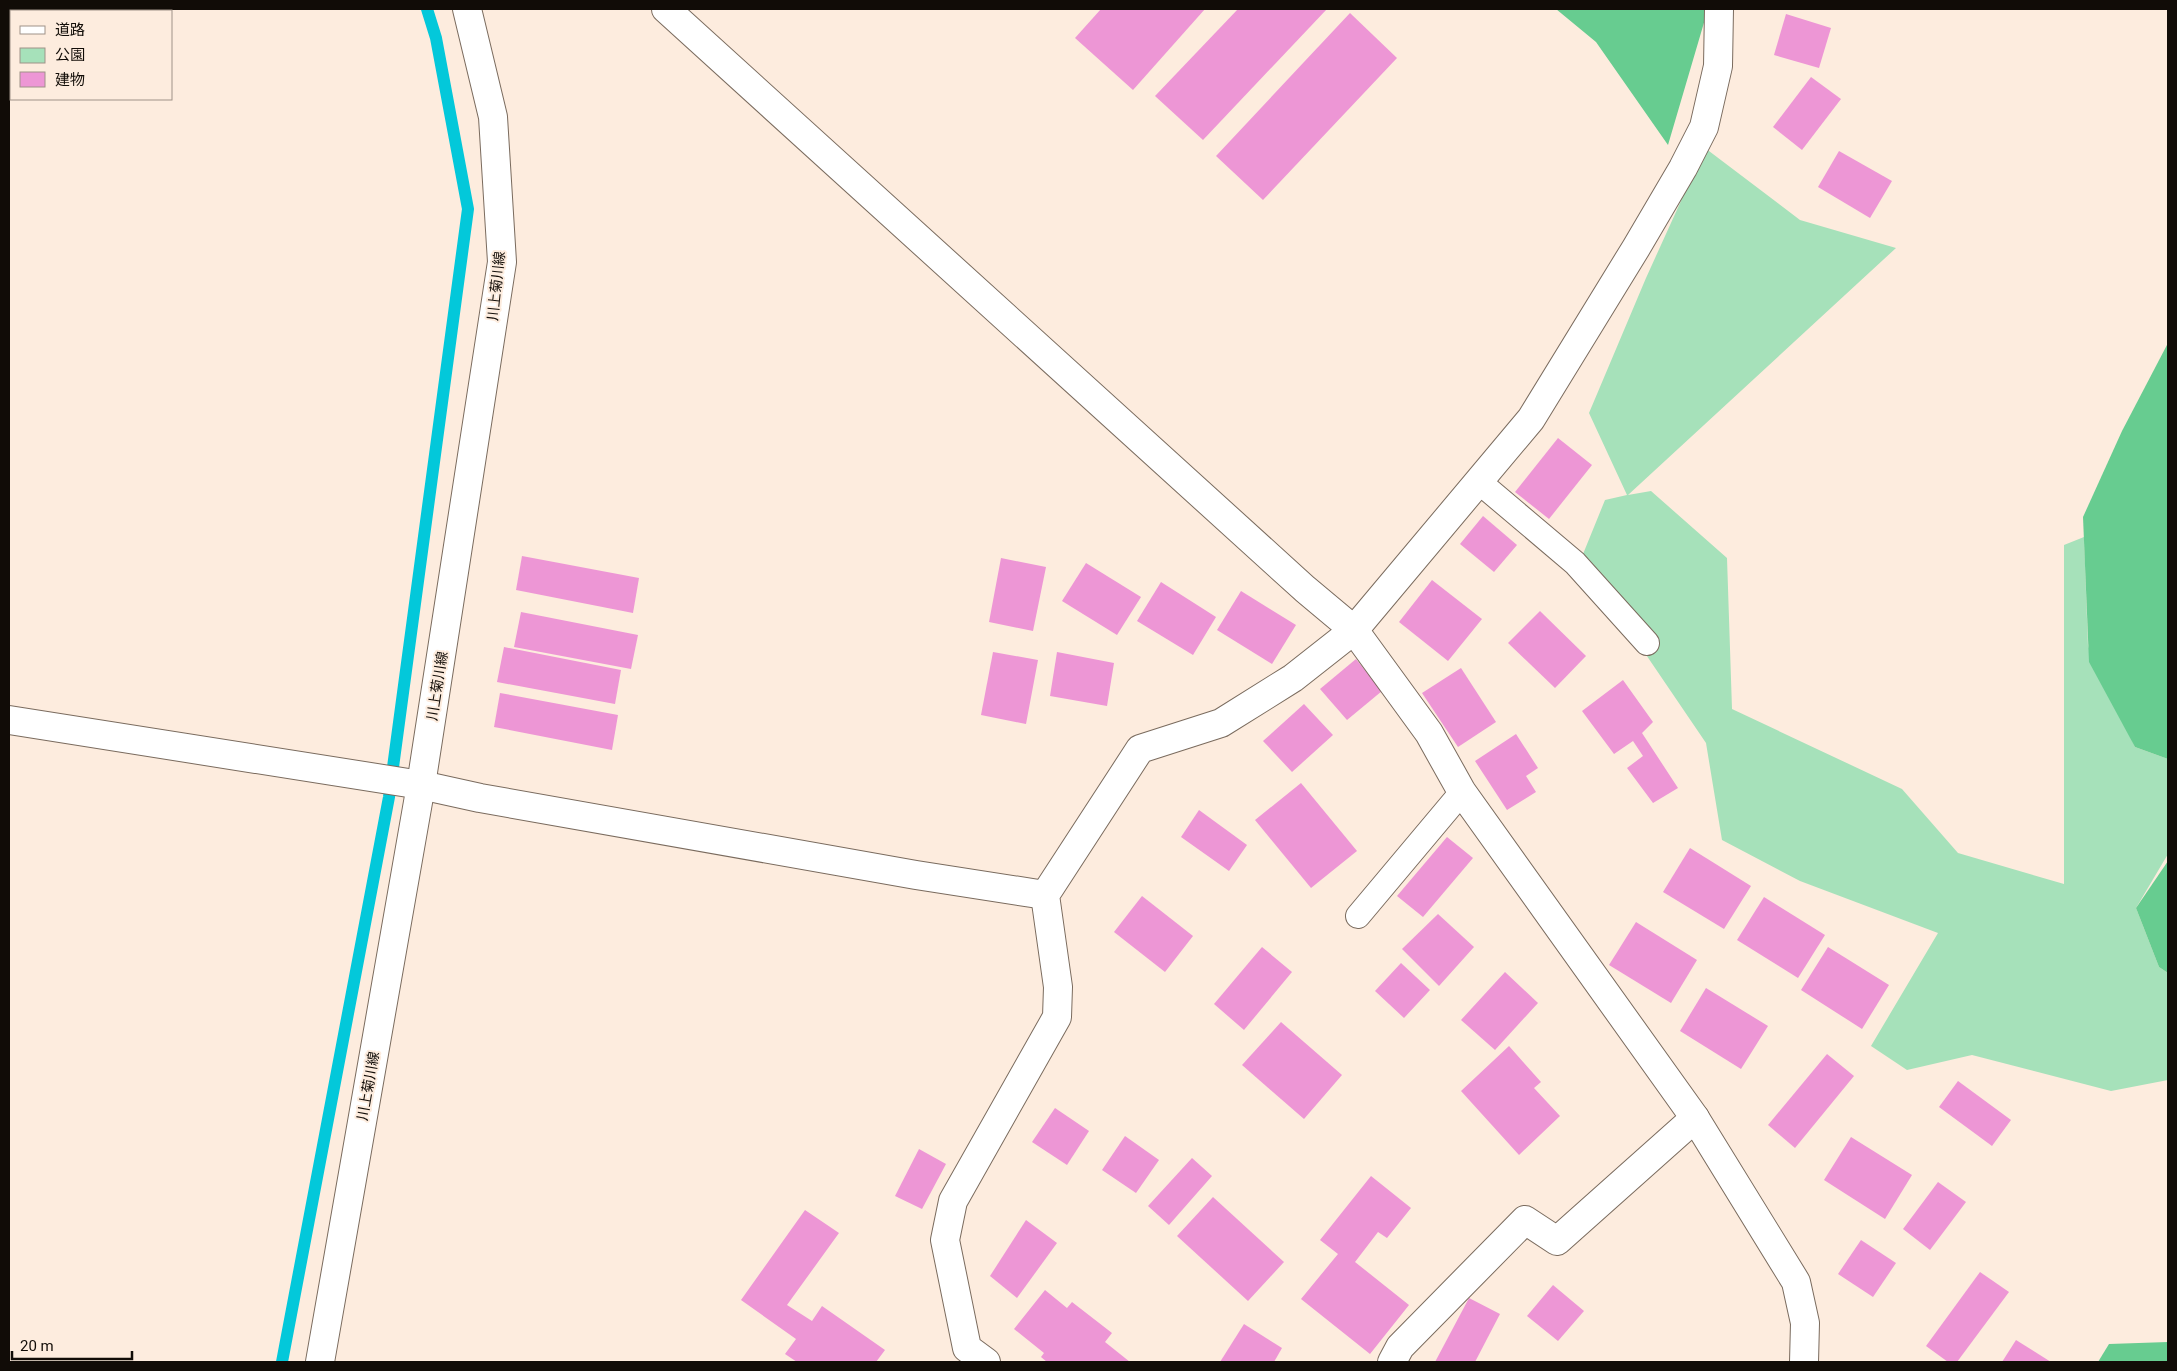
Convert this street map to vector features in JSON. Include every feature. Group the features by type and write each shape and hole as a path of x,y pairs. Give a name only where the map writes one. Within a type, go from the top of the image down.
{"street":[{"name":"川上菊川線","path":"320,1362 421,785 502,262 493,116 467,9"},
{"path":"666,9 1305,589 1354,630 1429,733 1462,792 1695,1118 1796,1282 1805,1323 1804,1362"},
{"path":"969,1357 945,1240 953,1201 1058,1017 1058,987 1048,930 1045,895 1140,749 1221,723 1293,678 1354,630 1531,418 1641,240 1704,127 1718,66 1719,9"},
{"path":"9,720 421,785 480,798 916,875 1045,895"},
{"path":"1392,1362 1400,1347 1525,1220 1557,1241 1695,1118"}],"lane":[{"path":"1478,481 1574,563 1647,643"},
{"path":"1358,916 1462,792"}],"green space":[{"path":"1556,9 1708,9 1668,145 1596,42"},
{"path":"1705,148 1800,220 1896,248 1628,495 1651,491 1727,558 1732,709 1902,789 1958,853 2064,884 2064,545 2084,537 2088,646 2135,747 2168,759 2168,854 2136,908 2159,967 2168,973 2168,1080 2111,1091 1972,1055 1907,1070 1871,1046 1938,933 1800,881 1722,840 1706,743 1581,559 1605,500 1627,495 1589,413 1646,278"},
{"path":"2168,343 2168,759 2135,747 2089,662 2083,517 2122,431"},
{"path":"2168,861 2168,973 2159,967 2136,908"},
{"path":"2168,1342 2168,1362 2098,1362 2109,1344"}],"building":[{"path":"1101,9 1205,9 1133,90 1075,38"},
{"path":"1238,9 1327,9 1203,140 1155,96"},
{"path":"1350,13 1397,58 1263,200 1216,156"},
{"path":"1786,14 1831,28 1819,68 1774,55"},
{"path":"1811,77 1841,99 1802,150 1773,127"},
{"path":"1839,151 1892,181 1870,218 1818,187"},
{"path":"1558,438 1592,465 1549,519 1515,492"},
{"path":"1483,516 1517,545 1494,572 1460,544"},
{"path":"522,556 639,578 633,613 516,590"},
{"path":"1001,558 1046,567 1033,631 989,622"},
{"path":"1086,563 1141,597 1117,635 1062,601"},
{"path":"1432,580 1482,619 1448,661 1399,622"},
{"path":"1161,582 1216,617 1193,655 1137,621"},
{"path":"1241,591 1296,625 1272,664 1217,630"},
{"path":"1540,611 1586,656 1555,688 1508,643"},
{"path":"521,612 638,635 631,669 514,647"},
{"path":"504,647 621,670 615,704 497,682"},
{"path":"993,652 1038,660 1026,724 981,715"},
{"path":"1057,652 1114,663 1107,706 1050,696"},
{"path":"1356,659 1382,691 1347,720 1320,689"},
{"path":"1461,668 1496,722 1458,747 1422,693"},
{"path":"1623,680 1653,722 1642,733 1678,788 1653,803 1627,768 1643,756 1633,741 1614,754 1582,711"},
{"path":"500,693 618,715 612,750 494,727"},
{"path":"1304,704 1333,735 1292,772 1263,741"},
{"path":"1516,734 1538,768 1526,776 1536,792 1507,810 1475,761"},
{"path":"1301,783 1357,851 1311,888 1255,820"},
{"path":"1199,810 1247,845 1229,871 1181,837"},
{"path":"1447,837 1473,858 1423,917 1397,896"},
{"path":"1690,848 1751,886 1724,929 1663,892"},
{"path":"1142,896 1193,936 1165,972 1114,932"},
{"path":"1764,897 1825,935 1798,978 1737,940"},
{"path":"1438,914 1474,947 1439,986 1402,949"},
{"path":"1636,922 1697,960 1671,1003 1609,965"},
{"path":"1262,947 1292,972 1244,1030 1214,1004"},
{"path":"1828,947 1889,985 1862,1029 1801,990"},
{"path":"1401,963 1430,990 1404,1018 1375,991"},
{"path":"1505,972 1538,1003 1495,1050 1461,1020"},
{"path":"1706,988 1768,1026 1741,1069 1680,1031"},
{"path":"1281,1022 1342,1075 1304,1119 1242,1065"},
{"path":"1509,1046 1541,1082 1534,1088 1560,1116 1519,1155 1461,1091"},
{"path":"1827,1054 1854,1076 1795,1148 1768,1125"},
{"path":"1958,1081 2011,1120 1992,1146 1939,1107"},
{"path":"1055,1108 1089,1131 1067,1165 1032,1142"},
{"path":"1125,1136 1159,1160 1136,1193 1102,1170"},
{"path":"1851,1137 1912,1175 1885,1219 1824,1180"},
{"path":"919,1149 946,1164 922,1209 895,1196"},
{"path":"1192,1158 1212,1176 1169,1225 1148,1206"},
{"path":"1371,1176 1411,1208 1387,1238 1378,1232 1355,1262 1409,1305 1370,1354 1301,1299 1338,1254 1320,1240"},
{"path":"1938,1182 1966,1202 1930,1250 1903,1229"},
{"path":"1213,1197 1284,1262 1248,1301 1177,1236"},
{"path":"805,1210 839,1233 787,1305 812,1321 822,1306 885,1350 876,1362 797,1362 785,1354 796,1339 741,1300"},
{"path":"1026,1220 1057,1243 1017,1298 990,1276"},
{"path":"1861,1240 1896,1263 1873,1297 1838,1274"},
{"path":"1980,1272 2009,1292 1957,1362 1948,1362 1926,1346"},
{"path":"1553,1285 1584,1311 1558,1341 1527,1316"},
{"path":"1045,1290 1067,1308 1072,1302 1112,1333 1105,1342 1130,1362 1047,1362 1041,1357 1044,1353 1014,1329"},
{"path":"1469,1298 1500,1314 1475,1362 1435,1362"},
{"path":"1244,1324 1282,1348 1274,1362 1220,1362"},
{"path":"2016,1340 2051,1362 2002,1362"}],"waterway":[{"path":"282,1362 389,797 468,209 436,38 427,9"}]}
